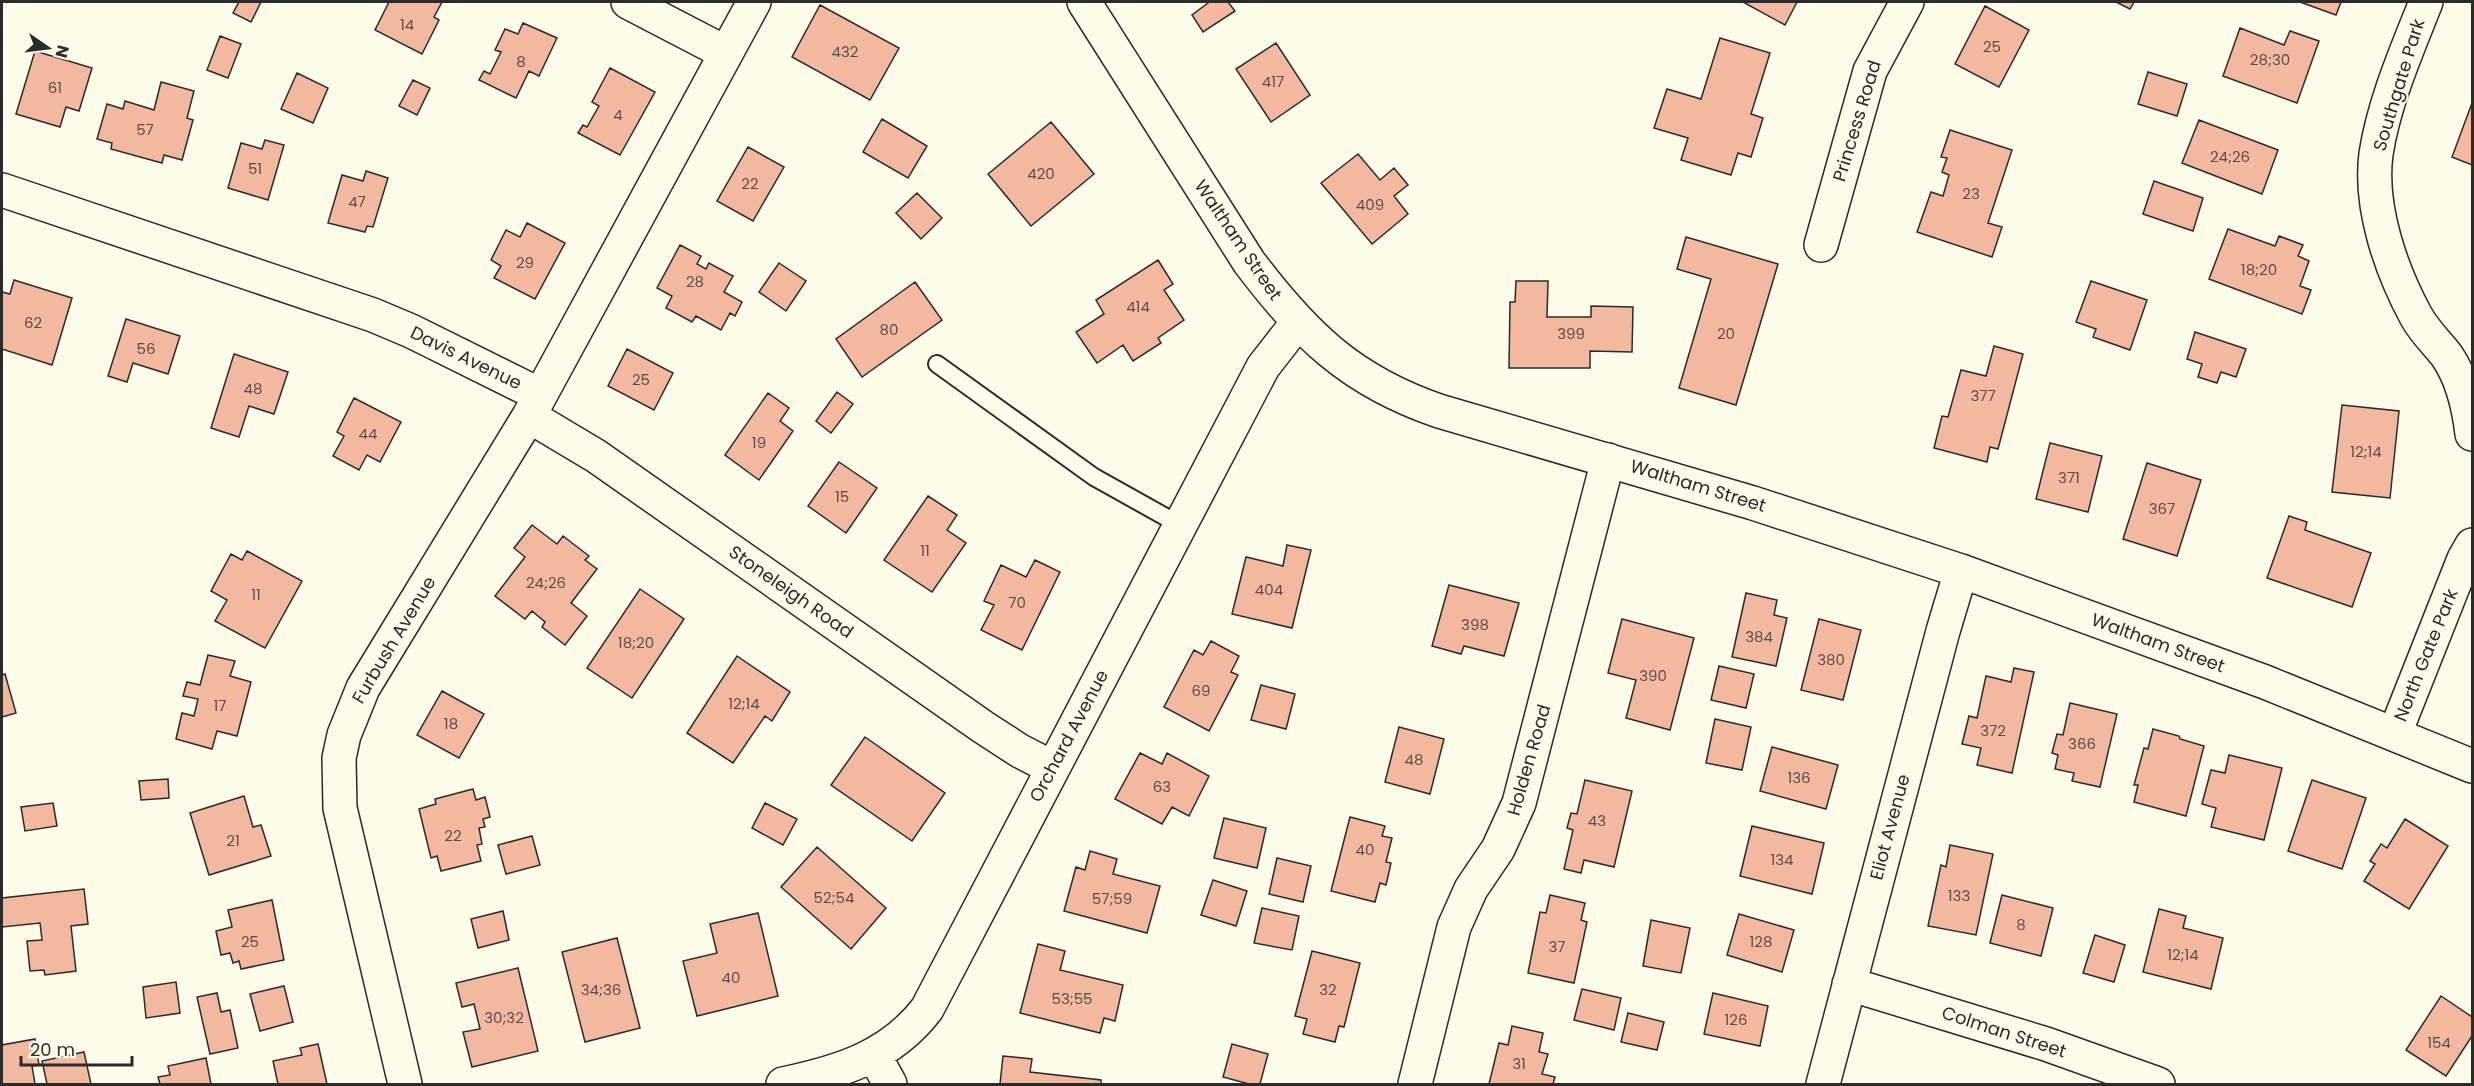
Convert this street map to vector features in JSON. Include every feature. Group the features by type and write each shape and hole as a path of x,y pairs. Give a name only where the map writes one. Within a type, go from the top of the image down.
{"street":[{"path":"628,2 726,53"},
{"name":"Davis Avenue","path":"2,190 373,315 411,331 534,405 754,2"},
{"name":"Waltham Street","path":"1084,2 1249,262 1282,305 1330,352 1349,367 1392,393 1449,415 1753,502 1961,571 2265,682 2472,766"},
{"name":"Princess Road","path":"1821,245 1870,71 1906,2"},
{"name":"Southgate Park","path":"2426,2 2388,108 2376,153 2375,179 2382,224 2399,278 2416,317 2453,367 2463,392 2472,434"},
{"name":"Orchard Avenue","path":"783,1084 829,1074 874,1055 913,1027 927,1009 1263,367 1298,321"},
{"path":"2446,355 2472,375"},
{"name":"Stoneleigh Road","path":"534,405 596,456 983,727 1053,768"},
{"name":"Furbush Avenue","path":"405,1084 340,808 339,758 344,735 363,688 534,405"},
{"name":"Holden Road","path":"1415,1084 1454,927 1471,889 1498,849 1519,803 1608,460"},
{"path":"2468,552 2472,525"},
{"name":"North Gate Park","path":"2395,733 2468,552"},
{"name":"Eliot Avenue","path":"1823,1084 1951,600 1961,571"},
{"name":"Colman Street","path":"1849,984 2046,1044 2158,1084"},
{"path":"874,1055 890,1084"}],"lane":[{"path":"937,364 1094,477 1180,525"}],"building":[{"path":"239,2 261,2 251,22 233,13"},
{"path":"389,2 442,2 434,17 439,20 422,54 375,30"},
{"path":"1207,2 1228,2 1235,11 1203,32 1192,15"},
{"path":"1743,2 1797,2 1785,25"},
{"path":"2116,2 2134,2 2130,9"},
{"path":"2300,2 2341,2 2336,15"},
{"path":"820,5 899,48 870,100 792,57"},
{"path":"1985,6 2029,30 1999,87 1955,64"},
{"path":"523,23 557,38 539,76 529,71 516,98 479,80 484,71 490,74 501,52 495,50 505,29 518,34"},
{"path":"2240,28 2284,45 2290,31 2319,41 2297,103 2223,76"},
{"path":"220,36 241,44 228,78 207,70"},
{"path":"1720,38 1770,53 1751,114 1763,118 1751,157 1738,153 1731,175 1681,160 1688,138 1654,128 1667,89 1701,99"},
{"path":"1276,43 1310,95 1271,122 1236,69"},
{"path":"35,51 92,68 79,111 66,107 60,127 16,114"},
{"path":"610,68 655,92 620,155 578,133 583,125 587,127 599,106 592,102"},
{"path":"2148,72 2187,84 2177,116 2138,104"},
{"path":"297,73 328,88 313,123 281,109"},
{"path":"413,80 430,88 417,115 399,106"},
{"path":"161,82 194,91 187,118 193,120 182,160 164,155 162,163 111,149 112,143 97,139 107,104 123,109 125,101 154,110"},
{"path":"2472,103 2472,165 2452,157"},
{"path":"882,119 927,146 908,178 863,152"},
{"path":"2199,120 2278,150 2262,194 2182,163"},
{"path":"1051,122 1094,174 1031,226 988,174"},
{"path":"1950,130 2012,150 1988,223 2002,227 1992,257 1917,232 1931,192 1943,196 1949,175 1942,172 1947,158 1941,157"},
{"path":"265,140 284,145 268,200 228,188 241,143 262,149"},
{"path":"748,147 784,167 753,221 717,201"},
{"path":"1358,154 1380,180 1394,168 1408,185 1394,196 1408,214 1372,244 1321,183"},
{"path":"366,171 388,178 373,227 367,226 365,232 328,223 342,175 363,181"},
{"path":"2154,181 2203,198 2193,231 2143,214"},
{"path":"917,193 942,218 921,239 896,213"},
{"path":"527,223 565,243 535,299 494,278 501,266 491,260 506,230 520,237"},
{"path":"2228,229 2275,246 2279,236 2303,245 2298,256 2309,261 2300,286 2311,290 2302,314 2209,279"},
{"path":"1686,237 1778,264 1736,405 1679,388 1711,279 1677,269"},
{"path":"680,245 701,256 697,264 706,269 709,263 733,276 724,292 742,302 735,316 730,313 721,330 696,316 692,322 666,308 672,296 657,288"},
{"path":"1158,260 1173,284 1164,290 1184,320 1158,338 1161,343 1133,361 1123,345 1097,363 1076,332 1104,314 1096,300"},
{"path":"779,263 806,281 786,311 759,292"},
{"path":"14,280 72,298 52,365 2,349 2,292 10,294"},
{"path":"1516,281 1548,281 1547,317 1591,317 1591,306 1633,307 1632,352 1590,351 1590,368 1509,368 1510,302 1515,302"},
{"path":"2091,281 2147,300 2130,350 2093,337 2096,329 2076,322"},
{"path":"915,282 942,320 862,377 836,339"},
{"path":"126,319 180,336 168,374 133,363 127,382 108,376"},
{"path":"2195,332 2246,349 2236,377 2221,372 2217,383 2198,377 2202,364 2187,359"},
{"path":"1994,346 2023,354 1998,449 1990,447 1987,462 1934,448 1942,416 1948,417 1961,370 1986,376"},
{"path":"627,349 673,373 654,410 608,386"},
{"path":"234,354 288,372 274,414 249,406 239,437 211,428"},
{"path":"837,392 853,404 831,433 816,421"},
{"path":"768,393 789,408 780,421 793,431 759,480 725,455"},
{"path":"354,398 401,422 380,462 367,455 359,470 333,456 344,436 337,432"},
{"path":"2342,405 2399,411 2390,498 2332,492"},
{"path":"2050,443 2102,456 2088,512 2036,499"},
{"path":"839,462 877,488 846,533 808,506"},
{"path":"2147,463 2201,480 2177,556 2123,539"},
{"path":"928,496 957,515 947,530 966,543 932,592 884,560"},
{"path":"2289,516 2307,522 2305,530 2371,553 2352,607 2267,578"},
{"path":"532,525 557,544 563,536 589,556 585,560 597,569 571,603 587,616 565,645 542,627 545,622 532,611 525,619 495,596 525,557 514,548"},
{"path":"1287,545 1311,550 1292,628 1232,614 1246,557 1283,566"},
{"path":"247,551 302,581 265,648 215,621 227,600 211,591 231,554 242,560"},
{"path":"1035,560 1060,572 1022,650 981,630 994,605 984,601 1001,565 1026,577"},
{"path":"1449,585 1519,603 1504,656 1464,646 1461,654 1432,646"},
{"path":"640,589 684,619 632,698 587,668"},
{"path":"1746,593 1777,600 1774,615 1787,618 1776,666 1732,657"},
{"path":"1622,619 1694,638 1670,730 1626,718 1636,680 1608,673"},
{"path":"1819,619 1861,630 1843,700 1801,690"},
{"path":"1211,641 1239,656 1231,672 1238,675 1209,731 1164,707 1194,650 1203,655"},
{"path":"208,655 235,661 230,676 251,682 237,736 217,731 212,749 176,739 182,713 194,716 198,699 183,696 187,682 200,685"},
{"path":"737,656 790,692 772,721 765,716 733,763 687,733"},
{"path":"1719,666 1754,674 1746,708 1711,700"},
{"path":"2014,668 2034,672 2012,773 1977,765 1981,748 1962,744 1969,716 1977,718 1986,676 2011,682"},
{"path":"5,674 16,713 2,717 2,675"},
{"path":"1261,685 1295,694 1286,729 1251,720"},
{"path":"442,691 484,714 459,758 417,735"},
{"path":"2070,703 2117,714 2100,787 2072,781 2074,773 2055,769 2058,755 2052,753 2057,734 2063,735"},
{"path":"1715,719 1751,727 1742,770 1706,763"},
{"path":"1399,727 1444,739 1430,794 1385,782"},
{"path":"2153,729 2204,746 2186,816 2134,802 2138,785 2134,785 2144,748 2148,749"},
{"path":"865,737 945,793 912,841 831,785"},
{"path":"1772,747 1838,765 1826,809 1760,791"},
{"path":"1140,753 1162,764 1167,753 1209,776 1189,816 1172,807 1162,824 1115,799"},
{"path":"2229,755 2282,768 2264,840 2211,827 2216,808 2202,804 2211,770 2225,773"},
{"path":"168,779 169,798 141,800 139,781"},
{"path":"1585,780 1632,791 1614,867 1584,860 1581,873 1564,869 1573,830 1567,828 1571,813 1577,814"},
{"path":"2312,780 2366,798 2342,869 2288,851"},
{"path":"473,789 476,800 485,797 490,817 483,819 485,827 479,828 482,844 477,845 481,861 441,871 437,856 431,858 419,809 436,804 435,799"},
{"path":"244,796 253,827 261,825 271,856 209,875 190,813"},
{"path":"53,803 57,826 25,831 21,807"},
{"path":"765,803 797,819 783,845 752,828"},
{"path":"1350,817 1385,826 1382,836 1392,838 1386,862 1391,863 1386,885 1380,883 1375,902 1331,891"},
{"path":"1224,818 1266,828 1257,868 1214,858"},
{"path":"2405,819 2448,846 2409,909 2364,881 2375,864 2370,861 2381,844 2387,848"},
{"path":"1752,826 1824,843 1812,894 1740,876"},
{"path":"532,836 540,865 506,874 498,845"},
{"path":"1950,845 1993,854 1976,935 1928,926 1941,865 1946,867"},
{"path":"817,847 886,908 851,949 781,887"},
{"path":"1090,851 1117,859 1113,874 1160,886 1147,933 1064,911 1076,867 1085,870"},
{"path":"1277,858 1311,866 1303,902 1269,894"},
{"path":"1213,880 1247,891 1236,926 1201,915"},
{"path":"84,889 88,924 71,926 76,971 45,975 44,970 30,971 27,941 42,940 40,923 2,927 2,898"},
{"path":"1550,895 1585,903 1581,920 1587,922 1574,983 1528,973 1540,912 1546,913"},
{"path":"2002,895 2053,908 2041,956 1990,943"},
{"path":"272,900 284,960 241,969 239,961 233,963 230,953 221,955 216,931 232,927 228,910"},
{"path":"1262,908 1299,916 1292,950 1254,943"},
{"path":"2159,909 2186,916 2183,928 2223,938 2211,989 2143,972"},
{"path":"503,911 509,940 478,948 471,919"},
{"path":"758,913 778,996 697,1016 683,961 717,953 710,924"},
{"path":"1739,914 1794,930 1782,972 1727,955"},
{"path":"1651,920 1690,928 1681,973 1643,966"},
{"path":"2095,935 2125,945 2114,982 2083,973"},
{"path":"617,938 640,1028 585,1042 562,952"},
{"path":"1038,944 1065,951 1060,970 1123,985 1115,1021 1104,1018 1100,1033 1020,1013"},
{"path":"1312,951 1360,963 1344,1027 1339,1026 1335,1042 1303,1034 1307,1019 1295,1016"},
{"path":"518,968 538,1051 472,1067 463,1032 480,1029 474,1004 462,1007 456,983"},
{"path":"176,982 180,1013 146,1018 143,987"},
{"path":"284,986 293,1022 260,1031 250,994"},
{"path":"1582,989 1621,998 1614,1030 1574,1020"},
{"path":"217,993 221,1012 230,1010 238,1048 210,1054 197,997"},
{"path":"1713,993 1768,1006 1760,1046 1704,1034"},
{"path":"2441,996 2472,1017 2472,1036 2446,1076 2406,1050"},
{"path":"1628,1013 1664,1022 1657,1050 1621,1042"},
{"path":"1512,1026 1543,1033 1539,1052 1548,1054 1542,1074 1555,1077 1553,1084 1489,1084 1499,1043 1508,1045"},
{"path":"35,1039 39,1065 32,1066 35,1084 2,1084 2,1045"},
{"path":"318,1044 327,1084 278,1084 273,1061 302,1055 300,1048"},
{"path":"1232,1044 1268,1054 1260,1084 1249,1084 1223,1077"},
{"path":"84,1052 91,1084 47,1084 42,1061"},
{"path":"1003,1056 1032,1059 1030,1072 1101,1080 1101,1084 1000,1084"},
{"path":"206,1058 211,1084 160,1084 158,1077 170,1075 168,1066"}]}
